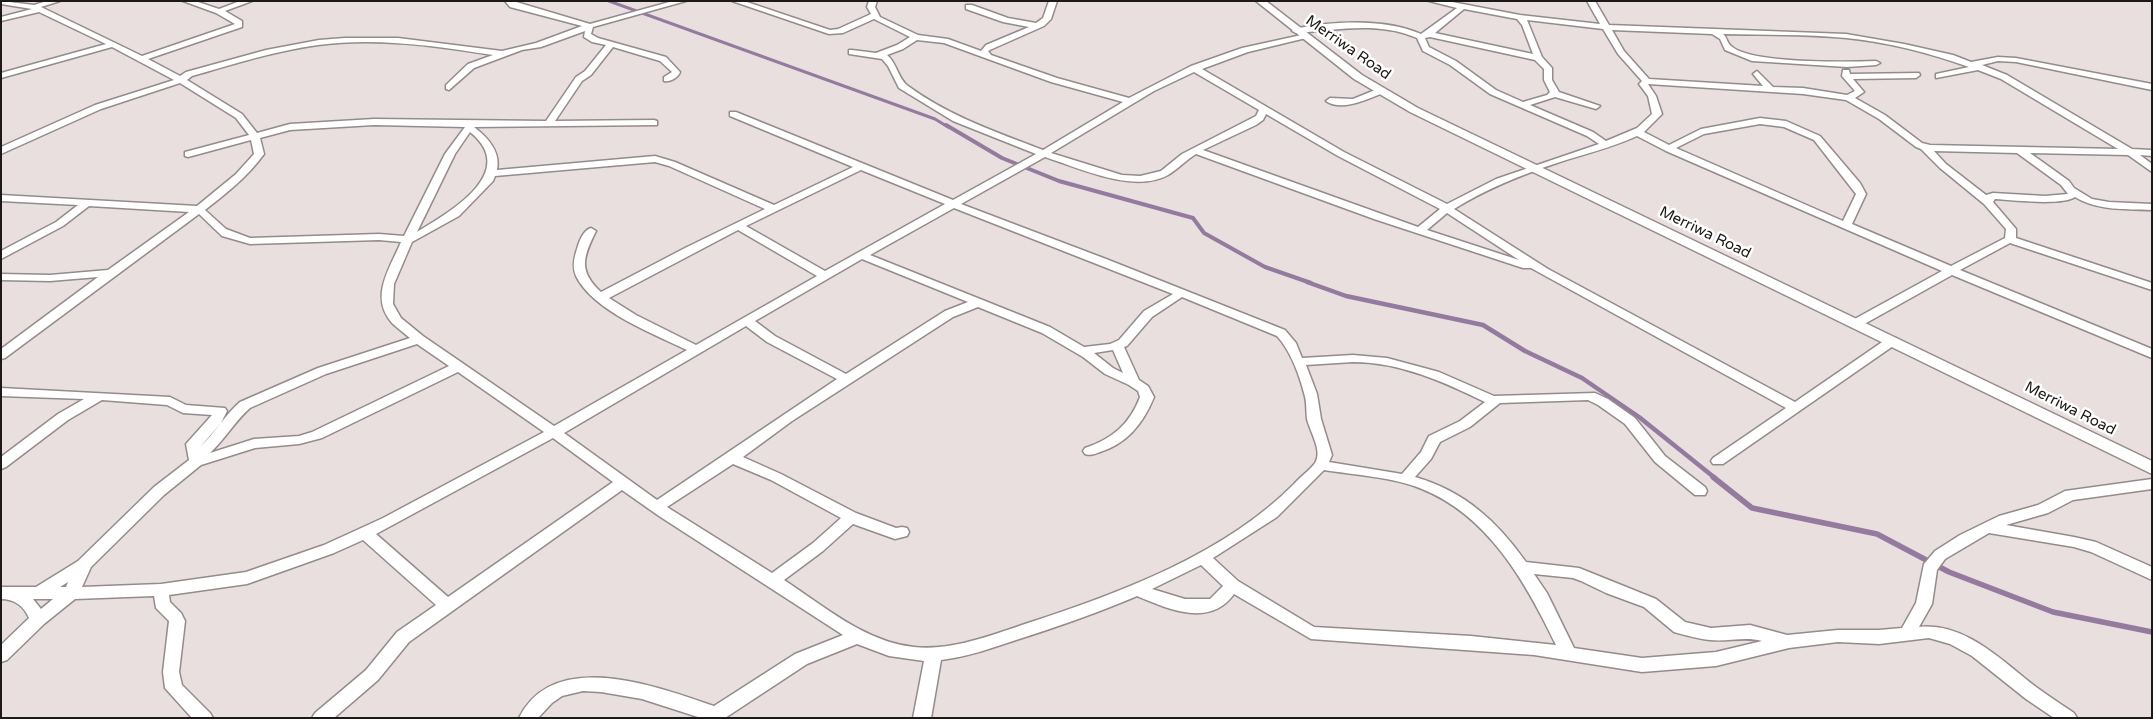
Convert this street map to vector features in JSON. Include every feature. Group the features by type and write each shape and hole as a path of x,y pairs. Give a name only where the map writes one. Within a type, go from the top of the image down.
{"street":[{"path":"1,19 56,1"},
{"path":"141,59 239,25 239,23 219,10 187,1"},
{"path":"219,10 248,1"},
{"path":"509,1 513,5 590,26"},
{"path":"448,88 472,66 503,54 538,45 590,26 647,11 659,4 682,1"},
{"path":"736,1 828,32 840,31 875,15"},
{"path":"873,1 871,7 875,15 882,22 916,37 936,39 987,55 1054,80 1129,101"},
{"path":"987,55 984,50 989,47 1038,26 1046,19 1053,1"},
{"name":"Merriwa Road","path":"1260,1 1358,78 1414,110 2152,468"},
{"path":"1433,1 1520,17 1608,27 1846,36 1926,51 1981,67 2018,85 2130,152 2152,169"},
{"path":"1590,1 1608,27 1621,52 1646,81 1803,91 1848,98 1882,117 1924,147 1943,166 1988,202 2011,228 2010,240"},
{"path":"1,2 36,9 113,44 181,80 239,116 255,136 259,154 253,164 198,209 1,355"},
{"path":"969,6 1006,20 1038,26"},
{"path":"1462,7 1425,36 1422,43 1426,49 1459,67 1493,92 1590,134 1605,144"},
{"path":"1520,17 1526,24 1538,58 1548,68 1548,80 1555,94"},
{"path":"590,26 587,35 663,59 676,72 676,75 667,79"},
{"path":"8,593 161,590 246,578 291,563 365,533 553,433 861,255 1029,162 1129,101 1194,68 1300,34 1347,26 1402,29 1425,36 1538,58"},
{"path":"1712,30 1723,38 1728,48 1752,59 1847,65 1876,63"},
{"path":"879,55 900,47 916,37"},
{"path":"1,151 98,107 181,80 189,74 292,47 330,41 371,39 414,41 503,54"},
{"path":"1,76 113,44"},
{"path":"549,123 579,80 611,44"},
{"path":"852,52 879,55 887,59 902,86 963,122 970,131 979,136 1004,138 1043,153 1116,176 1136,179 1164,173 1185,156 1216,139 1253,123 1260,118 1264,110"},
{"path":"1970,64 1998,60 2016,60 2152,87"},
{"path":"1847,65 1846,76 1860,92 1848,98"},
{"path":"1939,76 1981,67"},
{"path":"1194,68 1341,154 1446,208 1544,271 1796,408"},
{"path":"1757,74 1771,89"},
{"path":"1846,76 1916,76"},
{"path":"1420,230 1446,208 1474,192 1535,168 1605,144 1632,137 1639,133 1650,124 1657,114 1652,96 1643,84 1646,81"},
{"path":"1330,101 1356,101 1380,91"},
{"path":"1520,104 1555,94 1596,106"},
{"path":"470,126 450,154 388,284 387,304 396,320 458,367 604,467 622,483 856,637 879,647 900,652 934,654 968,648 1074,615 1202,558 1265,518 1321,465 1325,455 1314,419 1311,394 1290,343 1281,333 954,204 733,114"},
{"path":"1669,149 1701,132 1760,121 1786,124 1817,138 1825,150 1856,185 1861,194 1846,225"},
{"path":"188,154 290,127 310,125 374,122 470,126 549,123 654,123"},
{"path":"1,198 198,209 206,214 218,229 231,236 250,241 379,237 410,239 455,214 485,184 491,173 494,166 493,157 484,139 470,126"},
{"path":"1639,133 1669,149 1951,271 2152,354"},
{"path":"1924,147 2152,153"},
{"path":"2020,150 2089,202 2152,208"},
{"path":"1197,151 1420,230 1544,271"},
{"path":"491,173 654,159 672,164 774,209"},
{"path":"600,297 738,226 862,166"},
{"path":"1988,202 1989,198 1993,196 2063,199 2071,196 2072,191"},
{"path":"1,256 54,226 82,208 85,204"},
{"path":"738,226 826,276"},
{"path":"591,231 581,251 580,274 590,288 618,310 696,350"},
{"path":"1855,324 2003,242 2010,240 2152,287"},
{"path":"861,255 955,295 1046,330 1109,371 1134,382 1143,389 1147,397 1145,405 1131,425 1117,440 1090,451"},
{"path":"1,276 50,278 110,273"},
{"path":"1081,351 1117,346 1126,339 1148,314 1180,294"},
{"path":"949,314 954,307 955,295"},
{"path":"658,507 732,458 786,418 846,379 949,314 977,303"},
{"path":"747,321 771,339 846,379"},
{"path":"40,592 83,566 159,491 217,439 238,410 244,405 322,371 419,339"},
{"path":"1718,461 1892,341"},
{"path":"1117,346 1134,382"},
{"path":"1298,362 1350,359 1374,360 1448,380 1495,400"},
{"path":"195,460 254,444 299,440 317,435 458,367"},
{"path":"1,392 170,401 183,409 220,411 216,420 193,444 195,460"},
{"path":"1,464 63,418 100,396"},
{"path":"1405,479 1420,465 1430,451 1434,439 1465,424 1495,400 1513,397 1590,396 1603,402 1630,421 1660,459 1700,491"},
{"path":"732,458 776,477 851,517 895,534 902,532"},
{"path":"1321,465 1405,479 1426,485 1456,499 1482,521 1512,552 1539,592 1569,654"},
{"path":"321,718 372,675 402,637 622,483"},
{"path":"1909,634 1911,625 1924,604 1929,568 1940,555 1964,539 2004,520 2043,509 2070,495 2152,484"},
{"path":"772,581 818,547 851,517"},
{"path":"1989,528 2039,535 2096,548 2152,574"},
{"path":"365,533 447,606"},
{"path":"1202,558 1232,586 1314,634 1471,642 1632,664 1650,664 1716,659 1789,641 1838,636 1879,638 1929,632 1954,638 1978,651 2032,694 2068,718"},
{"path":"1,655 38,620 71,593 83,566"},
{"path":"1522,567 1574,572 1650,603 1680,626 1711,634 1750,631 1789,641"},
{"path":"1136,589 1169,601 1206,608 1220,601 1232,586"},
{"path":"161,590 162,604 177,621 170,672 174,688 204,718"},
{"path":"8,593 32,607 38,620"},
{"path":"528,718 546,696 568,686 585,683 600,684 682,702 712,716 801,659 856,637"},
{"path":"922,718 934,654"}],"waterway":[{"path":"609,1 935,119 948,127"},
{"path":"946,125 1002,158 1059,181 1193,218 1204,233 1265,267 1311,283"},
{"path":"1307,282 1346,296 1483,325 1525,351 1582,378 1639,417 1715,478"},
{"path":"1713,477 1752,508 1877,534 1949,572 2053,612 2152,632"}]}
